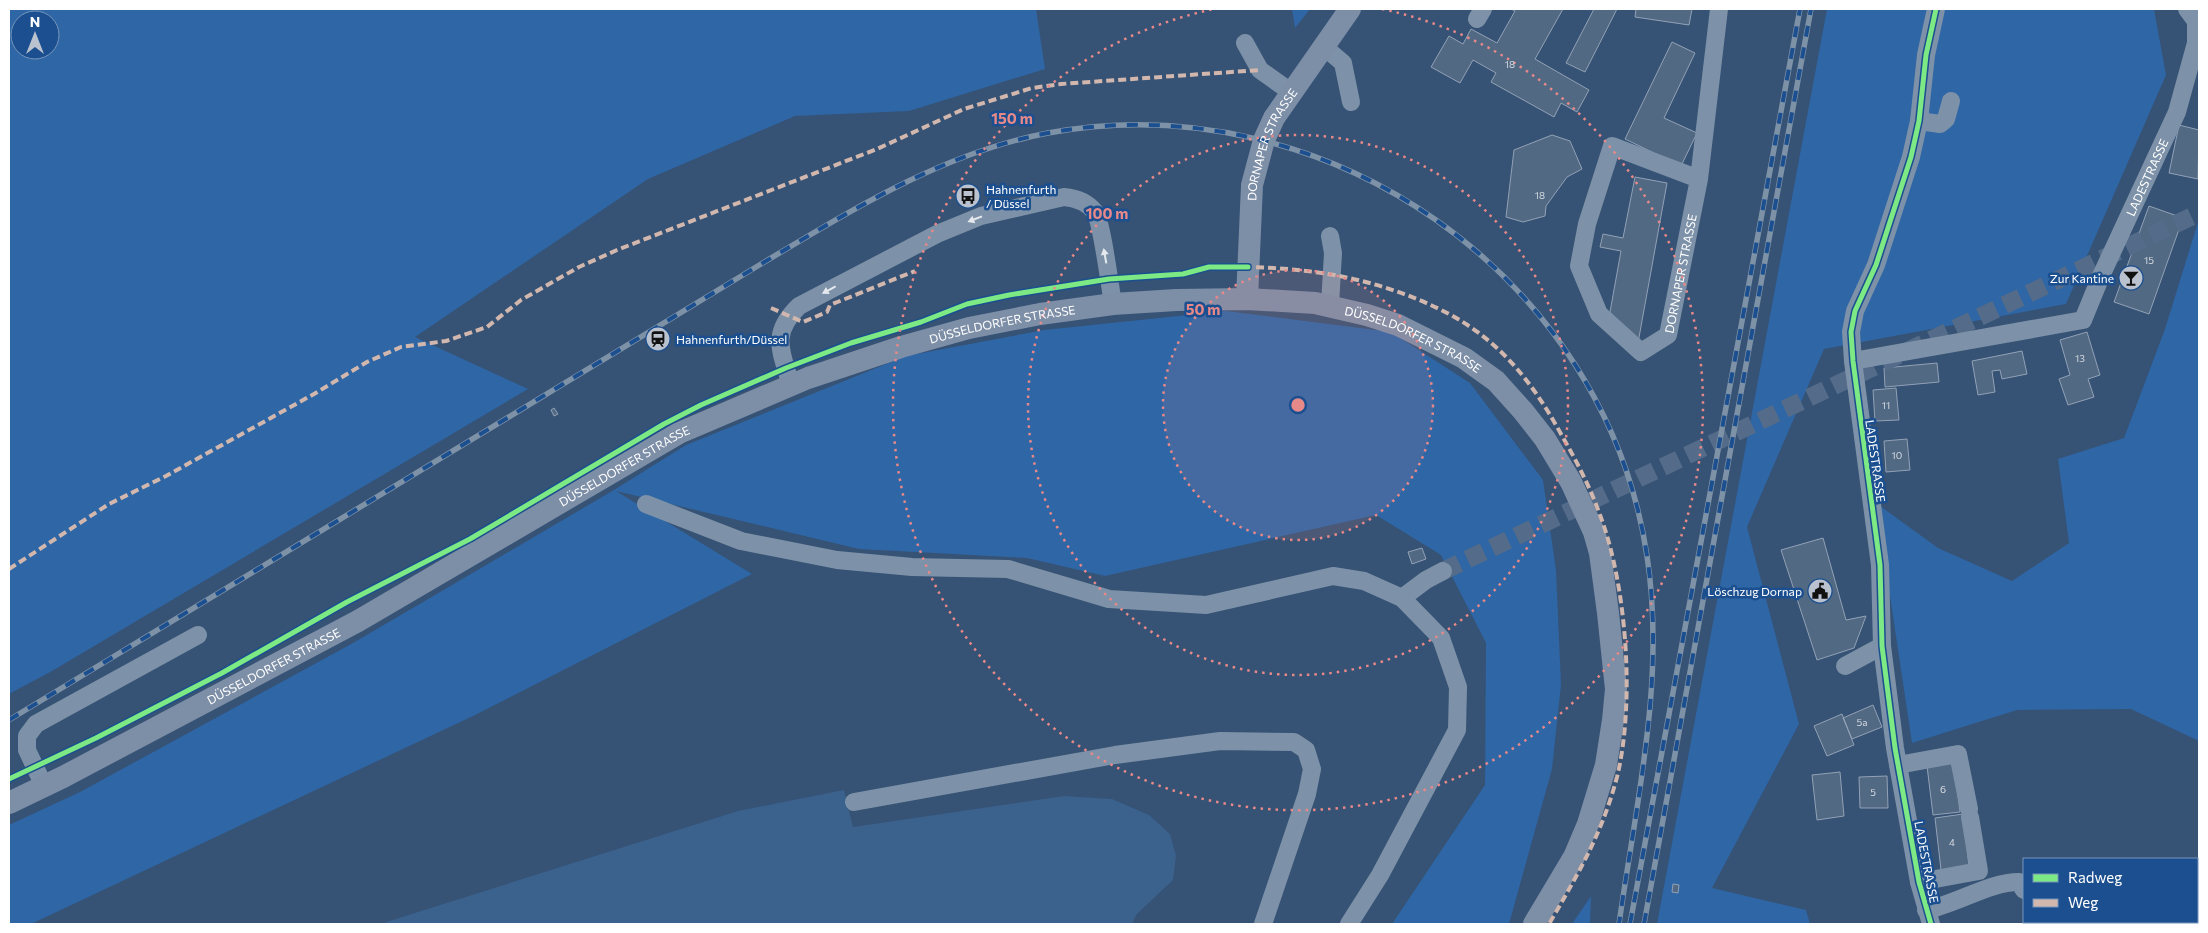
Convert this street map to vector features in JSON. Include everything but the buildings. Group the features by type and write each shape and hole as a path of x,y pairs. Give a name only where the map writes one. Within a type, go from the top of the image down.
{"main road":[{"name":"DORNAPER STRASSE","path":"1247,299 1252,185 1258,159 1272,122 1350,9"},
{"name":"DÜSSELDORFER STRASSE","path":"9,803 358,621 679,433 791,385 901,346 969,328 1040,314 1113,304 1176,300 1247,299 1330,305 1398,325 1438,343 1464,358 1496,381 1523,411 1544,439 1571,482 1594,532 1605,582 1615,679 1612,729 1606,766 1588,824 1574,858 1534,924"}],"street":[{"name":"DORNAPER STRASSE","path":"1699,179 1612,146 1587,224 1579,266 1599,314 1641,352 1668,334 1699,179 1719,9"},
{"name":"LADESTRASSE","path":"1929,917 1919,882 1898,765 1882,646 1880,565 1853,361 1851,332 1853,320 1876,265 1907,175 1918,120 1926,55 1936,9"},
{"name":"LADESTRASSE","path":"1853,361 2083,320 2101,276 2178,112 2196,43 2196,21 2187,9"},
{"path":"1245,43 1260,70 1291,92"},
{"path":"1324,46 1343,63 1351,102"},
{"path":"1918,120 1940,124 1946,119 1951,101"},
{"path":"791,385 780,346 780,333 789,317 799,306 937,234 981,216 1064,198 1072,198 1089,206 1096,213 1100,229 1113,304"},
{"path":"1330,236 1332,253 1330,305"},
{"path":"646,504 741,541 837,560 912,566 1008,569 1109,599 1206,605 1332,576 1364,581 1402,598 1441,638 1458,687 1457,730 1380,876 1349,924"},
{"path":"1402,598 1426,580 1443,571"},
{"path":"44,786 27,750 27,736 36,724 198,635"},
{"path":"1845,666 1882,646"},
{"path":"854,802 1116,755 1220,741 1294,742 1306,750 1312,769 1307,794 1263,924"},
{"path":"1898,765 1958,754 1969,813 1979,871 1919,882"},
{"path":"1929,917 1944,907 2007,882 2019,882 2023,888"}],"shaded area":[{"path":"9,9 1036,9 1045,69 909,111 795,116 648,179 415,337 528,389 52,671 9,694"},
{"path":"1292,9 1310,9 1295,28"},
{"path":"1827,9 2154,9 2166,75 2066,304 1824,349 1747,527 1799,724 1712,888 1806,910 1810,924 1657,924"},
{"path":"2199,219 2199,741 2131,709 2017,710 1912,743 1876,503 1938,548 2012,581 2069,543 2058,459 2124,438 2165,329"},
{"path":"1226,311 1391,332 1470,383 1543,480 1556,570 1561,685 1552,769 1509,924 1392,924 1485,785 1486,643 1441,555 1376,515 1105,576 1027,558 859,549 616,491 752,574 473,716 31,924 9,924 9,825 80,792 353,643 614,490 686,445 906,356 1044,330"},
{"path":"844,790 853,827 1064,796 1112,799 1149,815 1170,834 1176,856 1173,880 1136,915 1132,924 380,924 738,811"},
{"path":"1591,896 1590,924 1572,924"}],"tunnel":[{"path":"1443,571 2199,213"}],"railway":[{"path":"1630,924 1800,9"},
{"path":"1644,924 1811,9"},
{"path":"9,720 761,264 864,204 935,169 971,154 1009,142 1048,133 1152,125 1253,138 1349,170 1436,220 1512,285 1575,364 1621,455 1647,556 1652,602 1651,695 1640,787 1619,924"}],"marked path":[{"path":"9,569 109,504 166,476 314,394 367,362 401,347 446,341 487,327 521,300 579,267 617,250 877,149 964,109 1032,88 1061,84 1260,70"},
{"path":"1244,267 1324,273 1375,284 1425,302 1468,325 1500,351 1527,381 1550,415 1587,484 1600,515 1617,576 1625,645 1626,715 1623,748 1611,798 1597,835 1549,924"},
{"path":"771,308 803,322 827,312 830,305 915,271"}],"cycle path":[{"path":"1931,924 1919,882 1895,748 1882,646 1880,565 1853,361 1851,332 1855,311 1876,265 1911,157 1919,121 1926,55 1936,9"},
{"path":"9,779 96,738 222,673 347,602 470,539 664,424 701,405 786,368 851,343 921,322 967,304 1009,295 1109,279 1183,274 1209,267 1248,267"}],"place":[{"name":"Hahnenfurth / Düssel","path":"968,196"},
{"name":"Zur Kantine","path":"2131,278"},
{"name":"Hahnenfurth/Düssel","path":"658,339"},
{"name":"Löschzug Dornap","path":"1820,591"}]}
